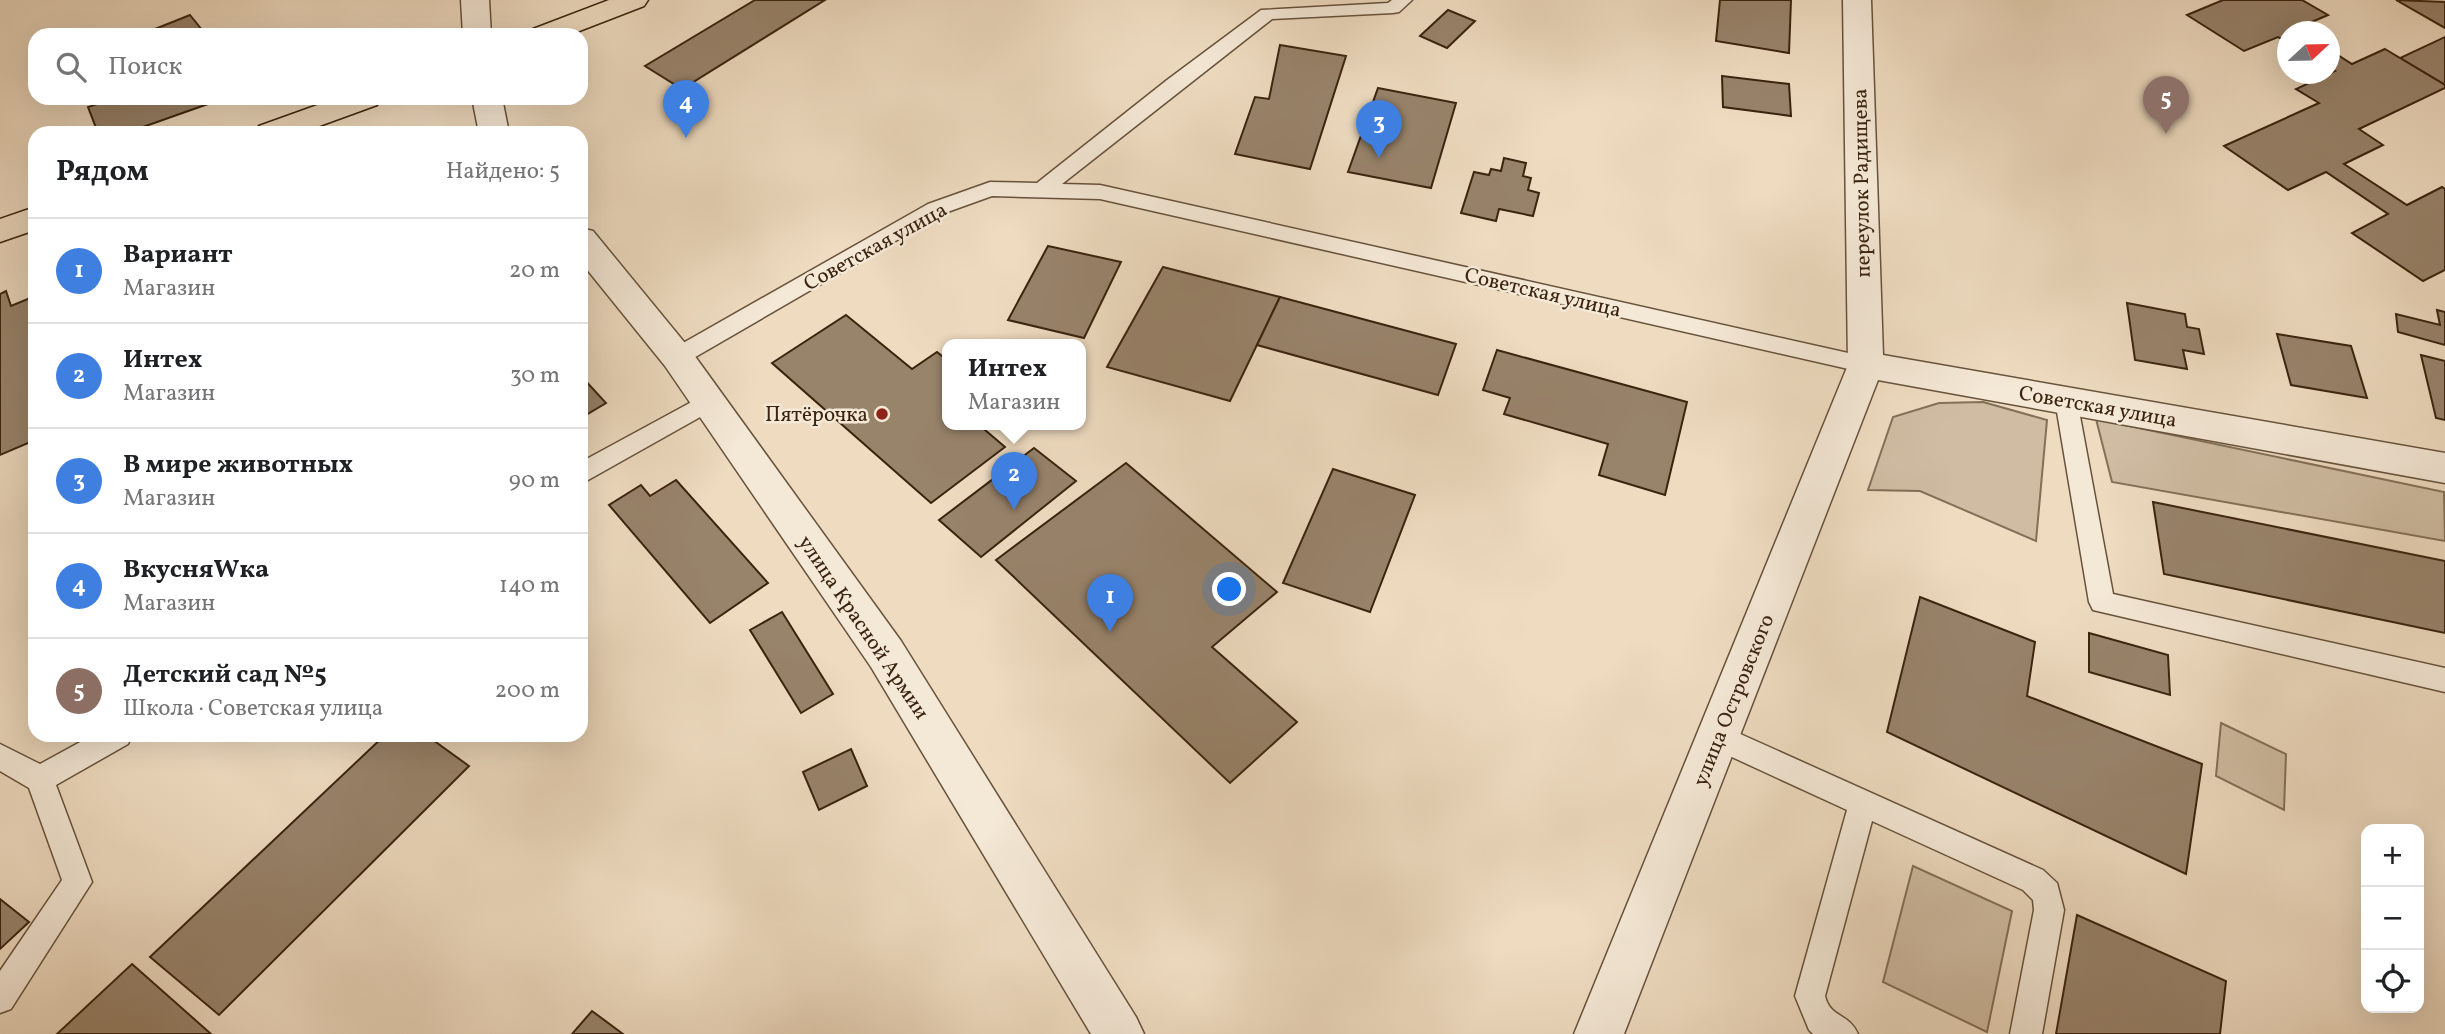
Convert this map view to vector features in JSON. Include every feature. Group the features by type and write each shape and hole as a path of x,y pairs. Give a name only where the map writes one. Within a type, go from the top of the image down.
{"main road":[{"path":"561,28 634,0"},
{"path":"289,126 347,105"},
{"path":"0,231 28,221"}],"street":[{"path":"475,0 477,28"},
{"name":"переулок Радищева","path":"1857,0 1866,365"},
{"path":"488,105 493,126"},
{"name":"улица Красной Армии","path":"588,248 710,401 886,654 1119,1034"},
{"name":"Советская улица","path":"1866,365 2445,468"},
{"name":"улица Островского","path":"1599,1034 1866,365"}],"lane":[{"path":"1042,190 1174,84 1267,14 1393,8 1403,0"},
{"name":"Советская улица","path":"677,357 935,209 990,189 1100,192 1866,365"},
{"path":"2066,400 2102,602 2445,680"},
{"path":"588,470 710,401"},
{"path":"1718,737 2033,880 2047,893 2049,909 2026,1034"},
{"path":"40,779 106,742"},
{"path":"0,757 40,779 77,882 0,998"},
{"path":"1842,1034 1826,1026 1812,1012 1810,996 1863,803"}],"shaded area":[{"path":"1983,402 2047,420 2036,541 1920,491 1868,490 1893,417 1939,403"},
{"path":"2096,419 2444,492 2445,541 2112,482"},
{"path":"2221,723 2286,754 2284,810 2216,776"},
{"path":"1913,866 2012,911 1987,1032 1883,982"}],"building":[{"path":"755,0 825,0 682,89 645,66"},
{"path":"1720,0 1791,0 1789,53 1716,41"},
{"path":"2223,0 2302,0 2328,15 2314,21 2277,21 2277,37 2244,51 2187,15"},
{"path":"2396,0 2445,2 2445,28"},
{"path":"1448,10 1475,21 1447,48 1420,36"},
{"path":"190,15 200,28 158,28"},
{"path":"2445,37 2445,85 2400,58"},
{"path":"1280,45 1346,56 1310,169 1235,154 1255,97 1269,99"},
{"path":"2385,49 2445,85 2445,88 2359,129 2383,145 2344,164 2407,205 2442,187 2445,189 2445,270 2423,281 2352,233 2388,214 2326,172 2288,190 2224,146 2319,103 2296,89 2307,84 2340,84 2340,56 2352,64"},
{"path":"1722,76 1789,84 1791,116 1723,107"},
{"path":"1378,88 1456,103 1431,188 1348,172"},
{"path":"205,105 146,126 95,126 88,107"},
{"path":"1504,158 1526,163 1523,176 1531,178 1528,190 1539,193 1533,216 1499,209 1496,221 1461,213 1474,172 1489,175 1491,169 1501,171"},
{"path":"1048,246 1121,262 1084,338 1008,320"},
{"path":"1163,267 1280,297 1230,401 1107,367"},
{"path":"6,291 11,306 28,299 28,443 0,455 0,294"},
{"path":"1280,297 1456,344 1438,395 1257,345"},
{"path":"2127,303 2185,314 2187,327 2199,329 2204,354 2183,350 2187,369 2135,360"},
{"path":"2437,310 2445,312 2445,345 2398,332 2396,314 2440,325"},
{"path":"846,315 912,369 937,352 942,356 942,430 985,430 1005,447 931,503 772,363"},
{"path":"2277,334 2351,346 2367,398 2291,385"},
{"path":"1497,350 1687,402 1665,495 1599,475 1608,444 1504,414 1510,398 1483,390"},
{"path":"2421,355 2445,361 2445,420 2436,418"},
{"path":"588,384 606,403 588,414"},
{"path":"1034,448 1076,481 981,557 939,520"},
{"path":"1126,463 1277,592 1212,647 1297,722 1230,783 996,560"},
{"path":"1333,469 1415,495 1370,612 1283,583"},
{"path":"676,480 768,583 710,623 609,505 641,485 650,496"},
{"path":"2153,502 2445,561 2445,633 2164,574"},
{"path":"1920,597 2035,642 2027,696 2202,764 2186,874 1887,732"},
{"path":"782,612 833,694 801,713 750,630"},
{"path":"2089,633 2168,655 2170,695 2089,672"},
{"path":"378,742 436,742 469,766 219,1015 150,957"},
{"path":"851,749 867,786 819,810 803,772"},
{"path":"0,899 29,922 0,949"},
{"path":"2077,915 2226,981 2220,1034 2056,1034"},
{"path":"132,964 211,1034 57,1034"},
{"path":"592,1011 623,1034 572,1034"}],"place":[{"name":"Детский сад №5","path":"2166,134"},
{"name":"ВкусняWка","path":"686,138"},
{"name":"В мире животных","path":"1379,158"},
{"name":"Пятёрочка","path":"882,414"},
{"name":"Интех","path":"1014,510"},
{"name":"Вариант","path":"1110,632"}]}
